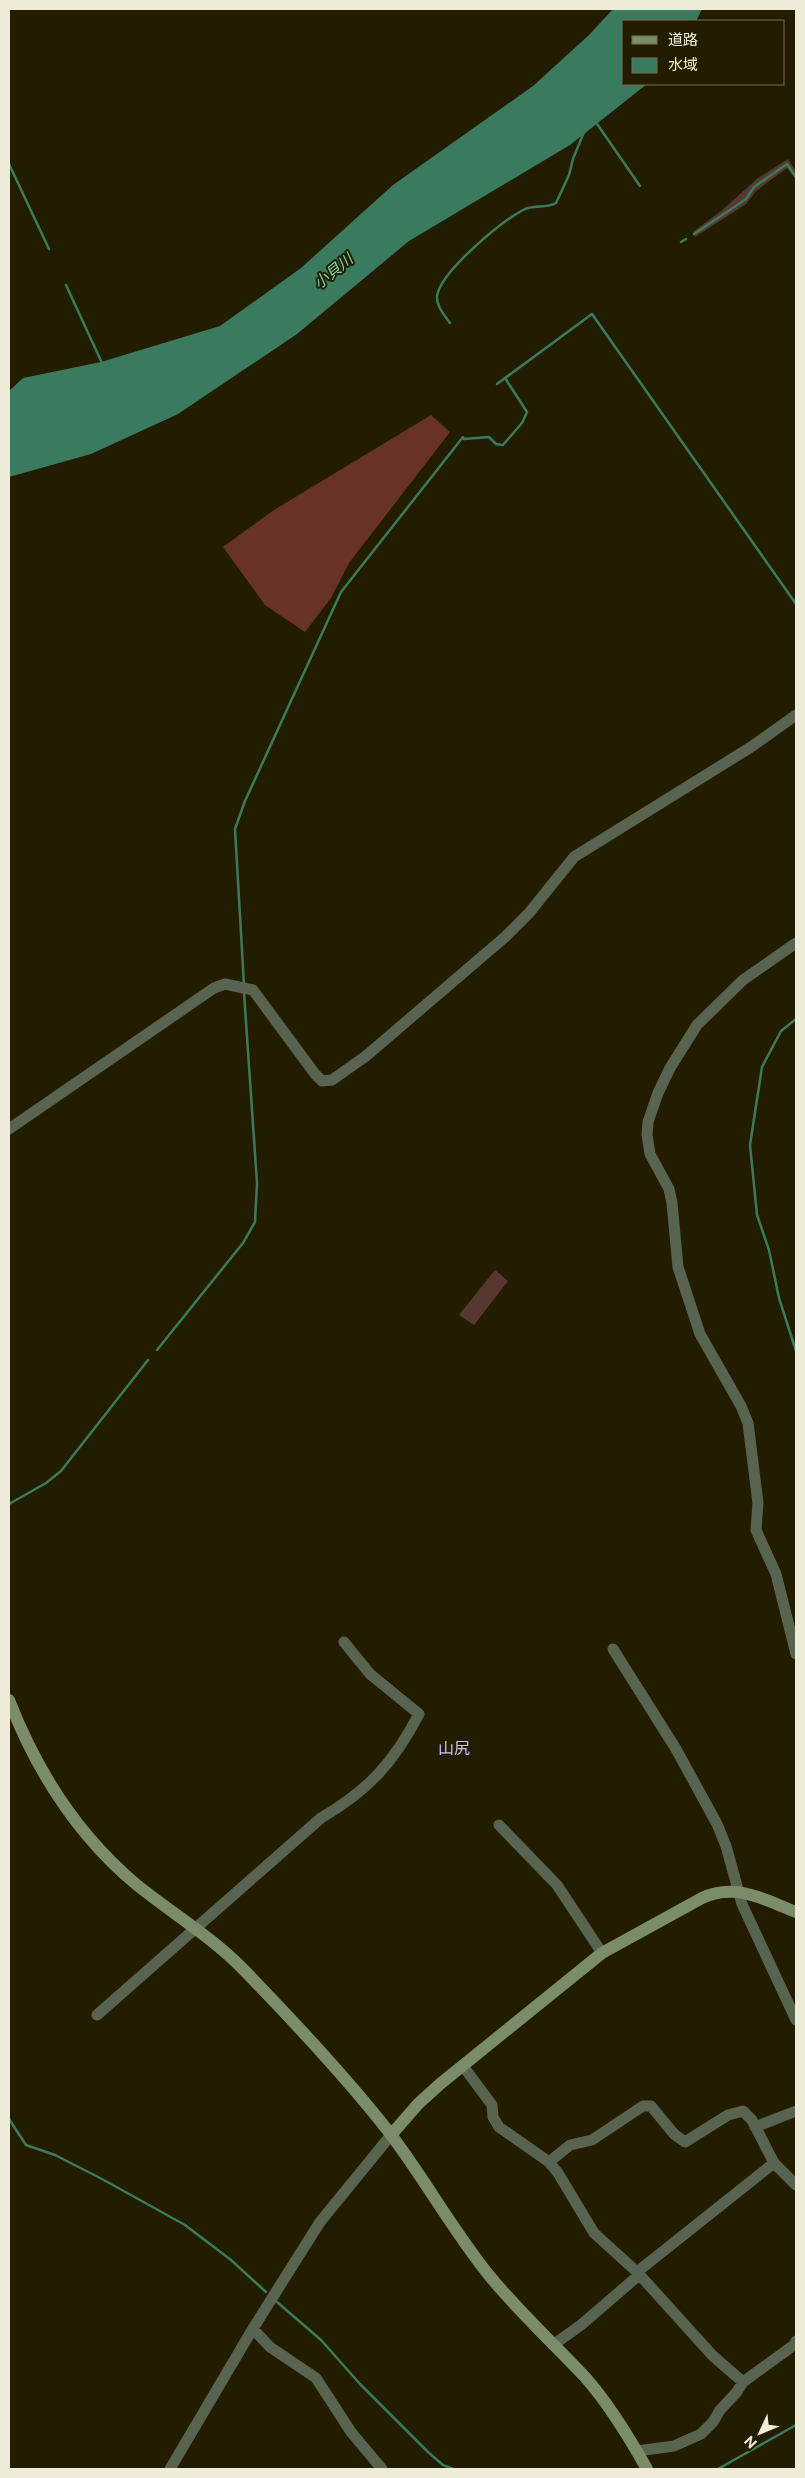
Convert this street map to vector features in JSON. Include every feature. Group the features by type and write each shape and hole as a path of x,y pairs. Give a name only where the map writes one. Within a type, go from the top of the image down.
{"street":[{"path":"9,1129 214,988 226,984 238,985 253,990 315,1074 322,1081 332,1080 371,1051 517,926 574,857 751,747 796,715"},
{"path":"796,943 743,980 697,1025 670,1068 658,1093 648,1122 647,1135 650,1154 668,1189 672,1203 678,1266 700,1334 741,1406 748,1423 758,1503 756,1530 776,1574 796,1654"},
{"path":"97,2015 321,1818 349,1802 376,1778 402,1746 420,1714 370,1674 344,1642"},
{"path":"613,1649 676,1749 717,1824 742,1904 796,2020"},
{"path":"9,1700 20,1730 41,1769 80,1830 104,1855 138,1885 195,1927 243,1969 362,2098 391,2134 486,2272 517,2308 585,2378 605,2403 647,2469"},
{"path":"499,1825 557,1885 602,1953"},
{"path":"170,2469 253,2328 320,2222 391,2134 418,2104 602,1953 711,1894 724,1890 738,1891 796,1912"},
{"path":"785,1993 796,1988"},
{"path":"463,2066 492,2105 493,2117 499,2127 549,2162 558,2173 594,2233 638,2274 713,2356 743,2382"},
{"path":"549,2162 570,2145 592,2140 615,2123 647,2104 652,2106 674,2134 685,2142 734,2112 743,2111 754,2126 774,2163 796,2186"},
{"path":"754,2126 796,2112"},
{"path":"553,2345 588,2319 638,2274 774,2163"},
{"path":"253,2328 270,2347 316,2378 351,2432 382,2469"},
{"path":"637,2451 674,2446 701,2434 713,2422 720,2410 736,2393 743,2382 796,2344"}],"shaded area":[{"path":"788,159 796,171 796,180 787,168 756,191 746,204 695,237 693,232 721,211 758,178"},
{"path":"431,415 450,432 349,563 331,598 305,632 265,605 223,547 274,510"},
{"path":"495,1270 508,1281 474,1325 459,1315"}],"water":[{"name":"小貝川","path":"613,9 702,9 696,20 622,20 622,85 646,85 570,145 409,241 297,334 178,414 91,454 9,477 9,391 23,378 101,362 220,326 301,268 393,185 533,86 589,35"}],"waterway":[{"path":"595,121 640,186"},
{"path":"450,323 441,311 437,300 441,286 449,274 473,248 513,216 527,208 548,206 556,203 569,175 584,132"},
{"path":"9,164 49,249"},
{"path":"694,234 746,199 754,187 787,164 796,177"},
{"path":"681,242 686,239"},
{"path":"66,285 102,363"},
{"path":"497,384 592,314 796,604"},
{"path":"464,439 489,437 496,444 503,445 522,423 527,412 505,378"},
{"path":"244,985 235,829 245,801 341,592 463,437"},
{"path":"157,1350 243,1243 255,1222 257,1183 244,993"},
{"path":"796,1019 781,1031 762,1067 750,1145 757,1215 769,1250 779,1298 796,1351"},
{"path":"9,1504 46,1483 61,1471 148,1360"},
{"path":"9,2119 26,2145 55,2155 185,2225 231,2260 266,2292"},
{"path":"277,2302 321,2340 360,2384 429,2453 443,2465 453,2469"},
{"path":"718,2469 796,2425"}],"district":[{"name":"山尻","path":"454,1748"}]}
